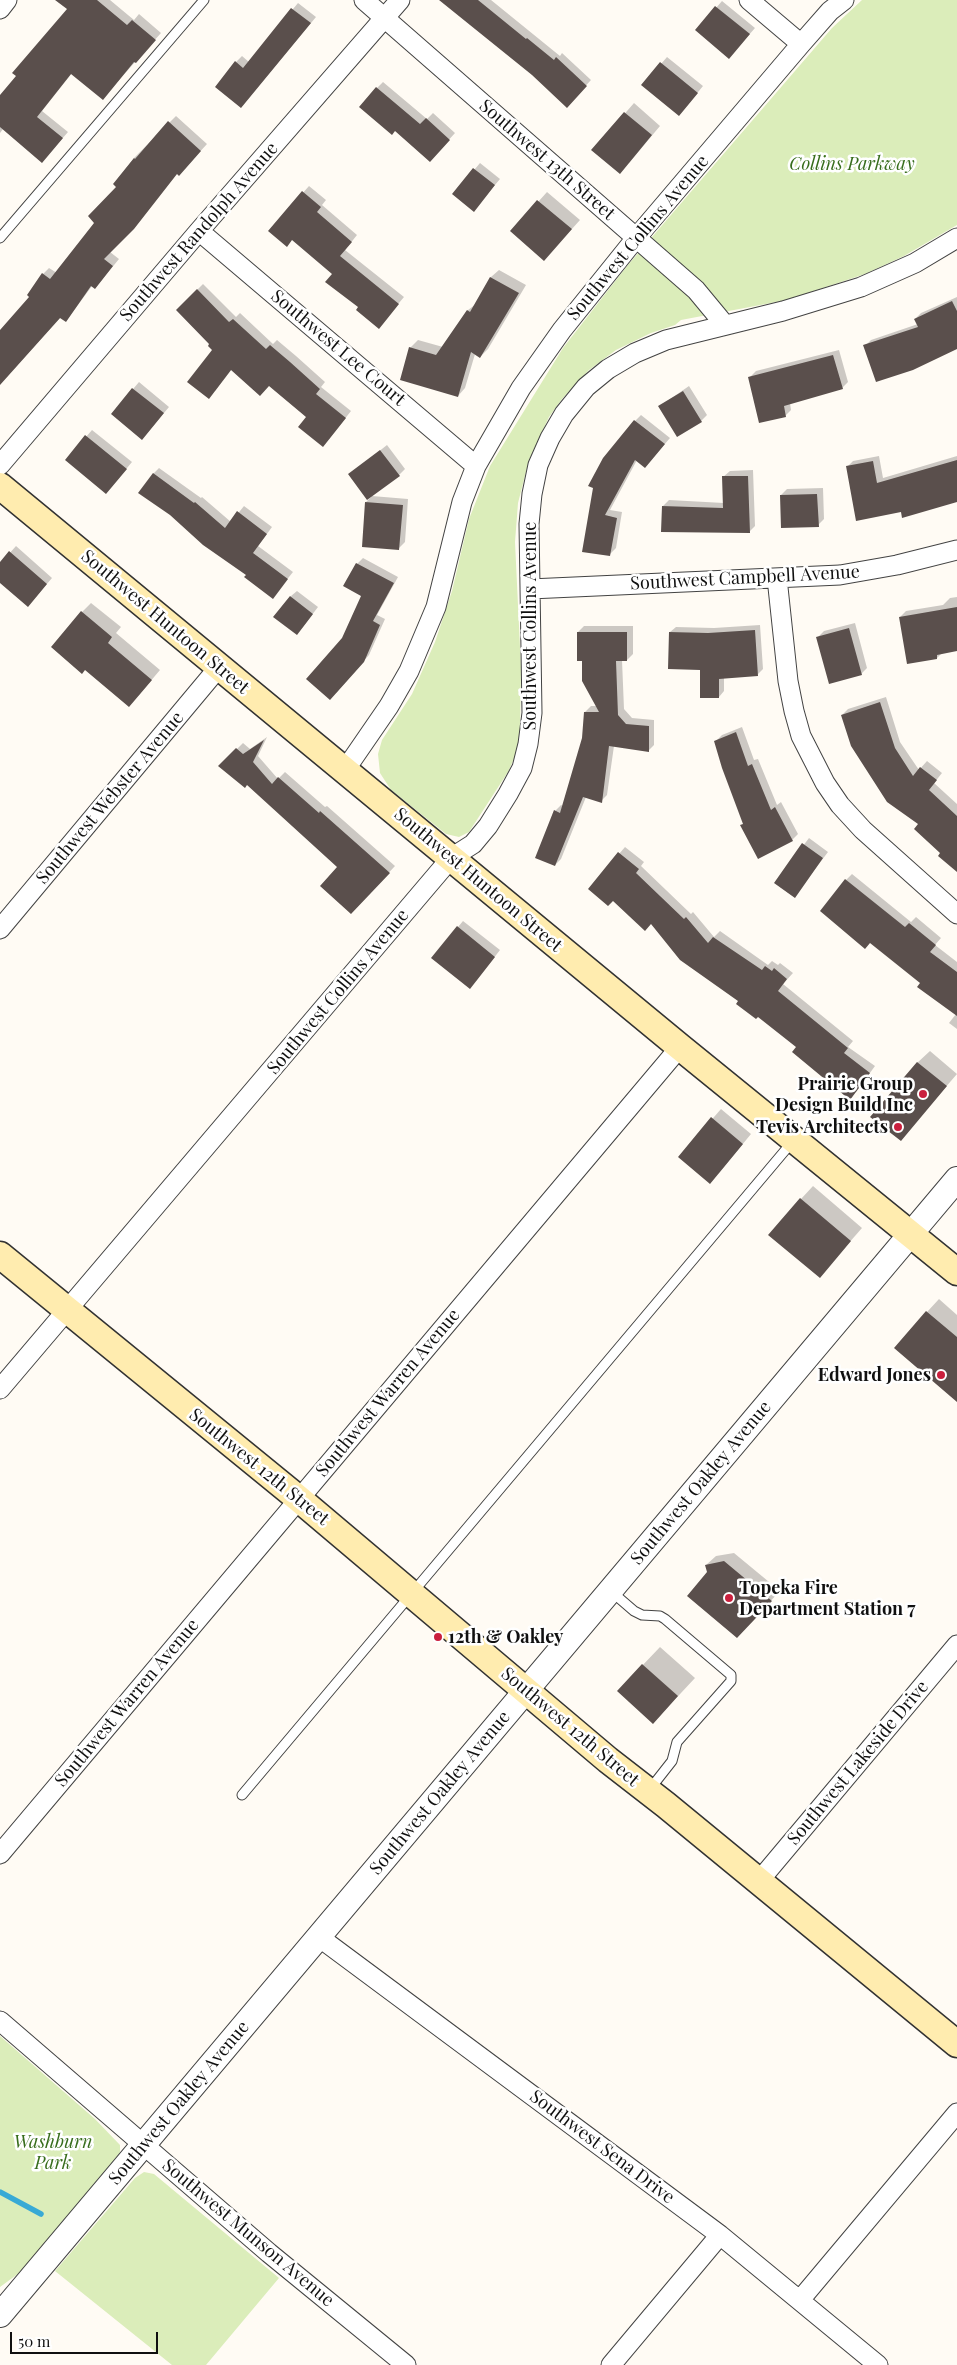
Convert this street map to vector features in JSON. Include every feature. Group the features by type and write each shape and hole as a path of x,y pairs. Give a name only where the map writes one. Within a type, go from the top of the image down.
{"main road":[{"name":"Southwest Huntoon Street","path":"0,486 680,1047 957,1272"},
{"name":"Southwest 12th Street","path":"0,1255 413,1594 526,1692 957,2044"}],"street":[{"path":"0,9 8,0"},
{"name":"Southwest 13th Street","path":"364,0 696,290 725,325"},
{"name":"Southwest Randolph Avenue","path":"0,465 199,231 400,0"},
{"path":"749,0 801,44"},
{"name":"Southwest Collins Avenue","path":"345,770 389,706 409,671 436,606 462,502 476,466 521,388 562,330 636,238 801,44 830,11 844,0"},
{"name":"Southwest Lee Court","path":"199,231 476,466"},
{"name":"Southwest Collins Avenue","path":"0,1390 451,858 473,844 488,826 522,768 528,744 532,713 529,524 532,494 538,465 564,414 586,387 608,369 635,353 666,340 783,311 862,287 915,263 957,238"},
{"name":"Southwest Campbell Avenue","path":"530,589 840,575 897,565 957,550"},
{"path":"777,578 788,681 801,736 816,767 840,805 863,830 957,914"},
{"name":"Southwest Webster Avenue","path":"0,929 219,667"},
{"name":"Southwest Warren Avenue","path":"0,1854 680,1047"},
{"name":"Southwest Oakley Avenue","path":"0,2314 957,1179"},
{"name":"Southwest Lakeside Drive","path":"759,1881 957,1646"},
{"name":"Southwest Sena Drive","path":"319,1937 720,2235 878,2365"},
{"name":"Southwest Munson Avenue","path":"0,2021 268,2252 406,2365"},
{"path":"800,2300 957,2113"},
{"path":"611,2365 720,2235"}],"lane":[{"path":"0,238 204,0"},
{"path":"242,1795 794,1140"},
{"path":"610,1591 634,1611 642,1615 660,1616 666,1619 731,1675 731,1680 677,1742 668,1767 648,1791"}],"green space":[{"name":"Collins Parkway","path":"862,0 957,0 957,225 904,256 865,274 787,300 681,320 675,325 651,333 616,350 589,370 562,399 549,417 529,460 518,503 515,542 521,668 520,730 517,752 508,772 469,832 459,837 446,834 391,790 380,773 378,754 382,740 412,694 435,642 452,591 469,519 490,466 563,348 627,266 832,28"},
{"name":"Washburn Park","path":"0,2036 95,2119 120,2145 120,2152 115,2161 26,2268 0,2287"},
{"path":"144,2172 154,2174 279,2278 206,2365 172,2365 55,2271 135,2178"}],"building":[{"path":"55,0 97,0 127,25 132,20 156,40 136,63 134,62 103,100 71,74 37,117 63,138 42,163 0,127 0,95 16,76 12,73 67,9"},
{"path":"439,0 478,0 554,60 556,57 587,86 567,108 532,75"},
{"path":"715,6 750,34 729,59 695,30"},
{"path":"291,8 311,23 241,108 215,87 235,61 243,68"},
{"path":"660,62 698,93 679,116 641,85"},
{"path":"376,87 420,124 426,118 450,140 430,162 395,131 392,135 359,107"},
{"path":"624,112 652,135 620,174 591,150"},
{"path":"168,121 201,151 179,176 177,174 134,229 104,259 113,266 95,289 91,286 66,322 60,318 0,385 0,330 29,297 27,295 42,273 50,279 94,223 88,216 116,187 113,184"},
{"path":"473,168 495,185 474,212 452,194"},
{"path":"302,191 321,207 317,212 352,242 340,256 399,304 379,329 356,310 358,307 325,282 332,274 292,240 287,247 268,231"},
{"path":"537,200 572,229 544,261 510,231"},
{"path":"490,277 519,293 480,358 471,352 458,397 400,380 409,347 436,355 467,310 470,312"},
{"path":"197,289 229,322 233,319 266,349 270,345 290,362 320,389 316,394 346,418 323,447 298,427 306,417 269,386 260,396 231,370 209,399 187,382 212,350 208,346 209,344 176,310"},
{"path":"952,301 957,311 957,349 913,370 876,382 863,345 918,327 914,319"},
{"path":"833,355 843,389 784,406 786,417 759,423 748,377"},
{"path":"132,388 164,413 142,440 111,414"},
{"path":"683,391 702,422 677,437 658,406"},
{"path":"634,420 665,444 645,468 635,460 605,515 617,518 610,556 582,552 593,488 588,486 603,458"},
{"path":"85,435 127,469 106,494 65,460"},
{"path":"380,450 400,476 367,500 348,474"},
{"path":"957,460 957,502 902,518 901,512 856,521 846,466 873,461 877,483"},
{"path":"153,473 195,502 225,528 237,511 267,534 253,553 288,579 273,599 244,577 246,575 203,545 170,515 138,493"},
{"path":"722,476 748,476 750,533 661,532 662,506 723,508"},
{"path":"817,494 819,527 781,528 780,495"},
{"path":"365,502 403,505 399,550 362,547"},
{"path":"9,551 47,584 28,607 0,583 0,562"},
{"path":"356,563 394,583 373,621 380,625 364,662 330,700 306,679 342,638 361,596 343,586"},
{"path":"290,596 313,614 297,635 273,617"},
{"path":"957,607 957,651 937,655 937,659 907,664 899,617"},
{"path":"81,611 112,637 108,643 152,680 129,707 85,670 82,674 51,647"},
{"path":"849,628 862,675 829,684 816,637"},
{"path":"755,630 758,676 719,679 719,698 700,698 700,670 668,669 669,632 708,633"},
{"path":"577,632 627,632 627,661 616,661 618,715 626,724 649,726 649,752 609,746 602,803 583,797 555,866 535,858 554,810 560,813 582,738 584,712 599,712 582,681 582,661 577,661"},
{"path":"880,702 895,748 913,776 920,767 937,780 929,790 957,816 957,872 938,856 940,853 914,829 918,824 887,802 851,746 841,715"},
{"path":"736,732 748,766 752,764 771,810 775,807 793,841 758,859 740,825 743,824 714,741"},
{"path":"264,740 253,762 272,784 278,777 319,813 320,811 390,873 351,914 320,886 337,867 247,785 245,788 218,766 236,748 243,754"},
{"path":"802,843 823,858 795,898 774,883"},
{"path":"618,852 639,869 636,873 684,919 686,917 708,943 713,937 762,970 765,966 772,971 774,968 787,979 778,991 848,1048 844,1053 870,1073 850,1100 792,1052 796,1047 758,1017 756,1019 736,1004 738,1001 680,960 651,924 645,931 613,901 608,906 588,889"},
{"path":"845,879 905,927 909,923 936,945 930,952 957,972 957,1016 917,987 920,983 870,943 865,949 820,911"},
{"path":"457,926 495,957 470,989 431,958"},
{"path":"917,1062 947,1086 901,1141 870,1117"},
{"path":"711,1117 743,1144 710,1184 678,1157"},
{"path":"800,1198 851,1241 820,1278 768,1235"},
{"name":"Edward Jones","path":"926,1311 957,1337 957,1402 894,1348"},
{"name":"Topeka Fire Department Station 7","path":"724,1561 772,1601 737,1638 687,1596 707,1572 705,1565"},
{"path":"642,1664 678,1696 653,1724 617,1691"}],"waterway":[{"path":"0,2192 41,2214"}],"place":[{"name":"Prairie Group Design Build Inc","path":"923,1094"},
{"name":"Tevis Architects","path":"898,1127"},
{"name":"Edward Jones","path":"941,1375"},
{"name":"Topeka Fire Department Station 7","path":"729,1598"},
{"name":"12th & Oakley","path":"438,1637"}]}
